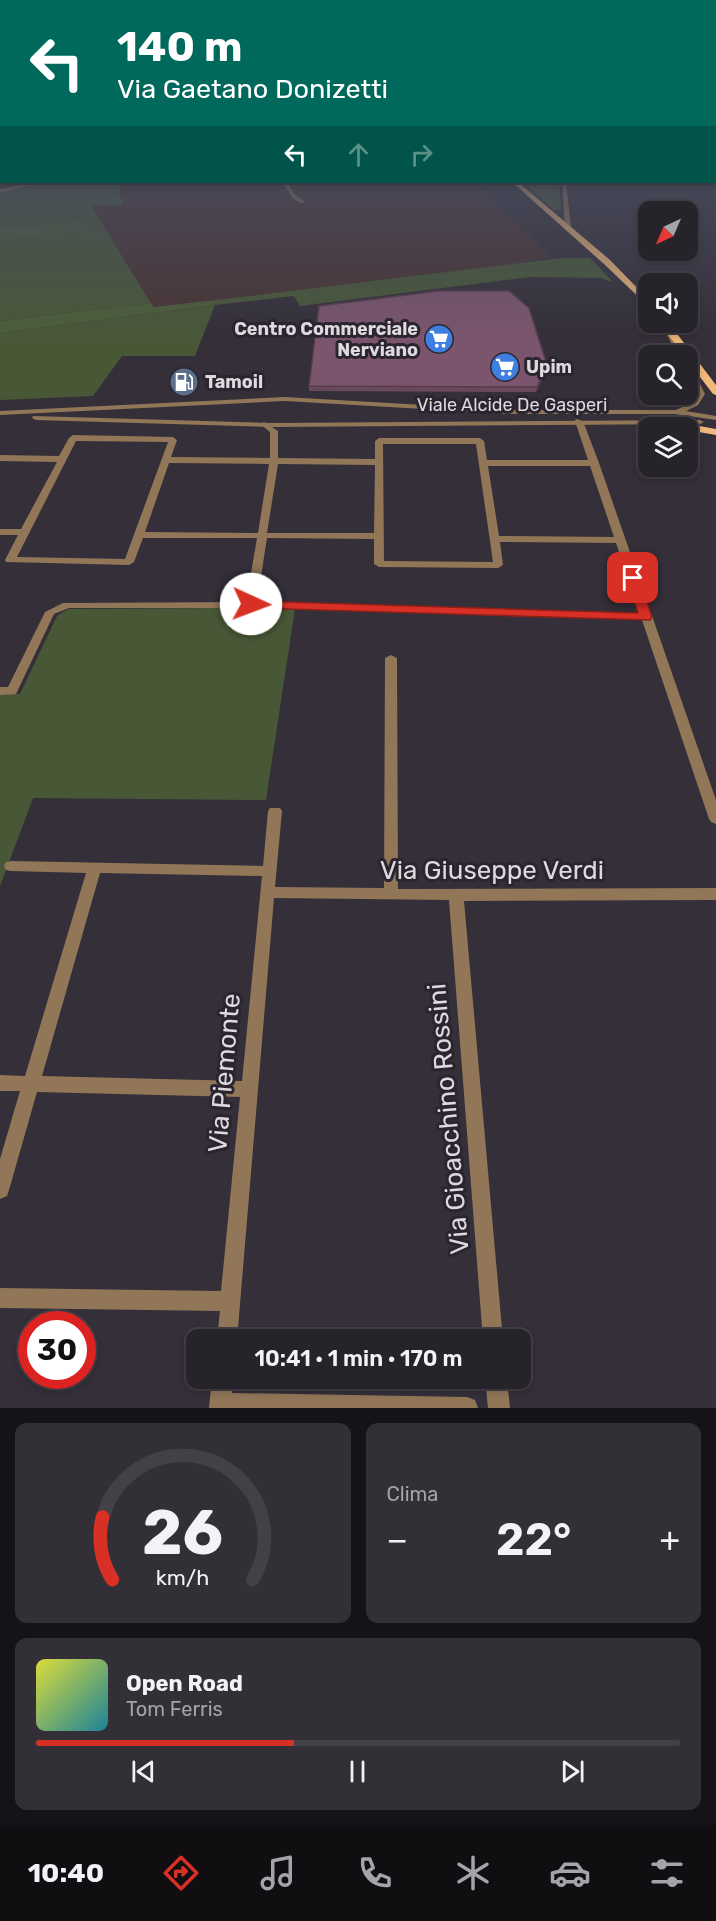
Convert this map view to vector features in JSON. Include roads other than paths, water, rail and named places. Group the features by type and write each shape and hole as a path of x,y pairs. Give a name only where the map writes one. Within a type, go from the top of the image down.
{"main road":[{"path":"548,210 638,294"},
{"path":"671,333 716,392"},
{"path":"705,377 716,384"},
{"path":"698,429 716,432"}],"street":[{"path":"566,210 568,227"},
{"path":"698,388 701,394 698,402"},
{"path":"251,604 274,461 274,431 248,419 245,412 261,400"},
{"name":"Viale Alcide De Gasperi","path":"0,415 261,400 510,412 675,412 716,420"},
{"path":"307,401 318,407 321,414 307,423"},
{"path":"675,412 694,405"},
{"name":"Viale Alcide De Gasperi","path":"0,415 260,424 638,422"},
{"name":"Viale Alcide De Gasperi","path":"698,421 716,420"},
{"path":"579,421 716,819"},
{"path":"275,437 280,431 296,424"},
{"path":"73,438 173,440 166,460 129,562 10,560 73,438"},
{"path":"379,441 480,441 482,463 498,565 378,564 379,441"},
{"path":"0,458 62,459"},
{"path":"166,460 379,462"},
{"path":"482,463 595,463"},
{"path":"0,532 24,532"},
{"path":"139,535 378,536"},
{"path":"494,538 620,540"},
{"path":"0,691 12,691 50,612 68,605 251,604 646,617"},
{"path":"391,658 391,894"},
{"name":"Via Piemonte","path":"228,1329 275,811"},
{"path":"11,866 269,871"},
{"path":"0,1190 94,869"},
{"name":"Via Giuseppe Verdi","path":"267,892 456,895 716,894"},
{"name":"Via Gioacchino Rossini","path":"456,895 492,1329"},
{"path":"0,1083 249,1089"},
{"path":"0,1298 230,1301"},
{"path":"222,1389 221,1406 467,1408"},
{"path":"497,1389 499,1408"}],"place":[{"name":"Centro Commerciale Nerviano","path":"439,339"},
{"name":"Upim","path":"505,367"},
{"name":"Tamoil","path":"184,382"}]}
